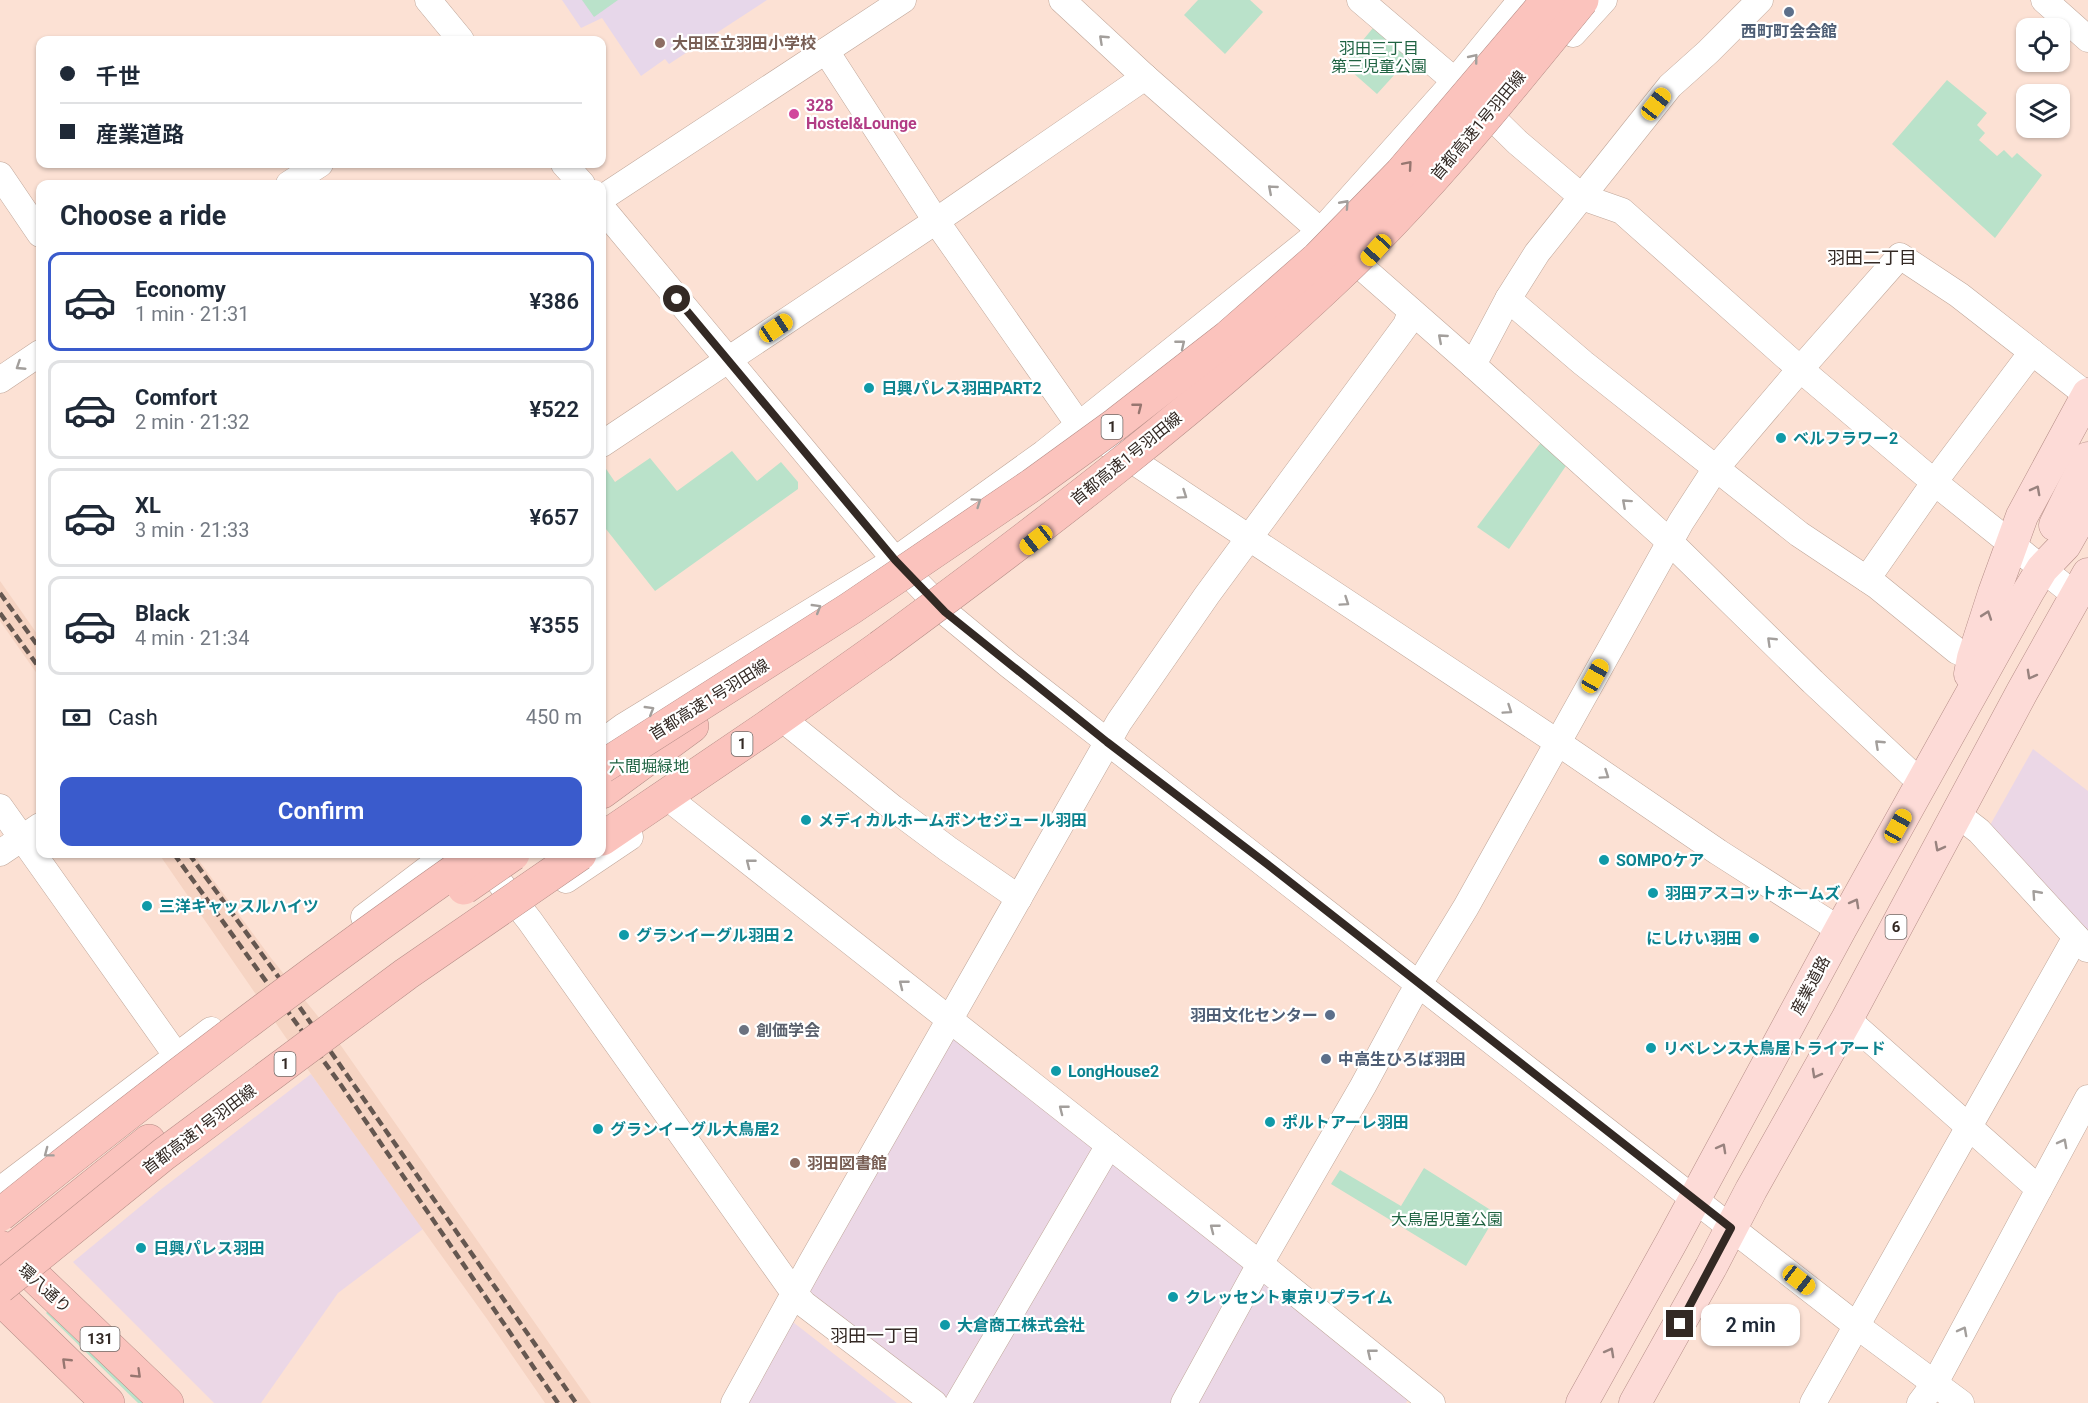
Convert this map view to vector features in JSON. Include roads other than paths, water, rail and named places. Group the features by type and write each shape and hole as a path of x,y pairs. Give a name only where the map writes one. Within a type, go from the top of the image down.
{"highway":[{"name":"首都高速1号羽田線","path":"606,763 851,608 1032,485 1116,424 1237,329 1318,258 1401,173 1548,0"},
{"name":"首都高速1号羽田線","path":"606,836 767,727 988,567 1139,449 1247,359 1334,280 1421,192 1582,0"},
{"path":"606,789 851,608"},
{"path":"606,811 880,647"},
{"path":"0,1215 140,1102 379,924 472,858"},
{"path":"2,1250 146,1132 390,939 507,858"},
{"path":"146,1132 540,858"},
{"name":"首都高速1号羽田線","path":"1,1297 164,1154 406,974 574,858"},
{"name":"環八通り","path":"2,1250 33,1275 167,1403"},
{"name":"131","path":"1,1297 108,1403"}],"main road":[{"path":"1962,712 1973,658 2025,510 2088,394"},
{"name":"産業道路","path":"2042,569 2049,535 2088,458"},
{"name":"産業道路","path":"1582,1403 1840,930 2042,569 2065,545 2088,504"},
{"name":"6","path":"1635,1403 1957,813 2084,587"}],"street":[{"path":"428,0 458,36"},
{"path":"606,195 903,0"},
{"path":"1062,0 1145,77 1473,365 1670,542 1813,682 1922,784"},
{"path":"1360,0 1455,81 1517,142 1582,197 1622,211 1800,369 1934,482 2042,569 2084,587"},
{"path":"606,739 895,560 1044,453 1321,231 1455,81 1521,0"},
{"path":"606,853 790,725 945,612 1134,462 1361,267 1604,0"},
{"path":"1473,365 1508,299 1537,253 1670,86 1760,0"},
{"path":"2044,0 2088,39"},
{"path":"826,51 936,221 1079,425 1557,742 1718,852 1840,930"},
{"path":"606,441 936,221 1145,77"},
{"path":"296,180 314,168"},
{"path":"568,168 578,180"},
{"path":"0,175 36,228"},
{"path":"606,213 726,360 895,560 945,612 1107,742 1267,864 1731,1228 1961,1403"},
{"path":"1184,1403 1260,1264 1419,984 1466,907 1670,542 1716,468 1900,256 1959,295 2088,394"},
{"path":"1508,299 1583,363 1799,534 1867,579 1957,651 1973,658"},
{"path":"734,1403 794,1293 1119,722 1249,539 1406,325 1411,311"},
{"path":"1867,579 1934,482 2032,352"},
{"path":"0,380 36,356"},
{"path":"790,725 893,808 1019,898"},
{"path":"677,805 1260,1264 1419,1399"},
{"path":"0,807 31,832 0,853"},
{"path":"1814,1403 1968,1126 2082,944 1979,831 1957,813"},
{"path":"48,858 176,1055"},
{"path":"0,1190 176,1055 442,858"},
{"path":"481,858 524,913 794,1293 804,1304 934,1403"},
{"path":"344,1034 524,913 536,900 598,858"},
{"path":"1847,1018 2039,1189"},
{"path":"1,1297 33,1275 294,1065"},
{"path":"1920,1403 1935,1383 2088,1098"},
{"path":"958,1403 1108,1145"}],"railway":[{"path":"0,593 36,643"},
{"path":"0,613 36,663"},
{"path":"177,858 341,1085 558,1403"},
{"path":"192,858 280,979 576,1403"}],"place":[{"name":"西町町会会館","path":"1789,12"},
{"name":"大田区立羽田小学校","path":"660,43"},
{"name":"328 Hostel&Lounge","path":"794,114"},
{"name":"日興パレス羽田PART2","path":"869,388"},
{"name":"ベルフラワー2","path":"1781,438"},
{"name":"メディカルホームボンセジュール羽田","path":"806,820"},
{"name":"SOMPOケア","path":"1604,860"},
{"name":"羽田アスコットホームズ","path":"1653,893"},
{"name":"三洋キャッスルハイツ","path":"147,906"},
{"name":"グランイーグル羽田２","path":"624,935"},
{"name":"にしけい羽田","path":"1754,938"},
{"name":"羽田文化センター","path":"1330,1015"},
{"name":"創価学会","path":"744,1030"},
{"name":"リベレンス大鳥居トライアード","path":"1651,1048"},
{"name":"中高生ひろば羽田","path":"1326,1059"},
{"name":"LongHouse2","path":"1056,1071"},
{"name":"ポルトアーレ羽田","path":"1270,1122"},
{"name":"グランイーグル大鳥居2","path":"598,1129"},
{"name":"羽田図書館","path":"795,1163"},
{"name":"日興パレス羽田","path":"141,1248"},
{"name":"クレッセント東京リプライム","path":"1173,1297"},
{"name":"大倉商工株式会社","path":"945,1325"}],"district":[{"name":"羽田二丁目","path":"1872,258"},
{"name":"羽田一丁目","path":"875,1336"}],"park label":[{"name":"羽田三丁目 第三児童公園","path":"1379,57"},
{"name":"六間堀緑地","path":"649,766"},
{"name":"大鳥居児童公園","path":"1447,1219"}]}
